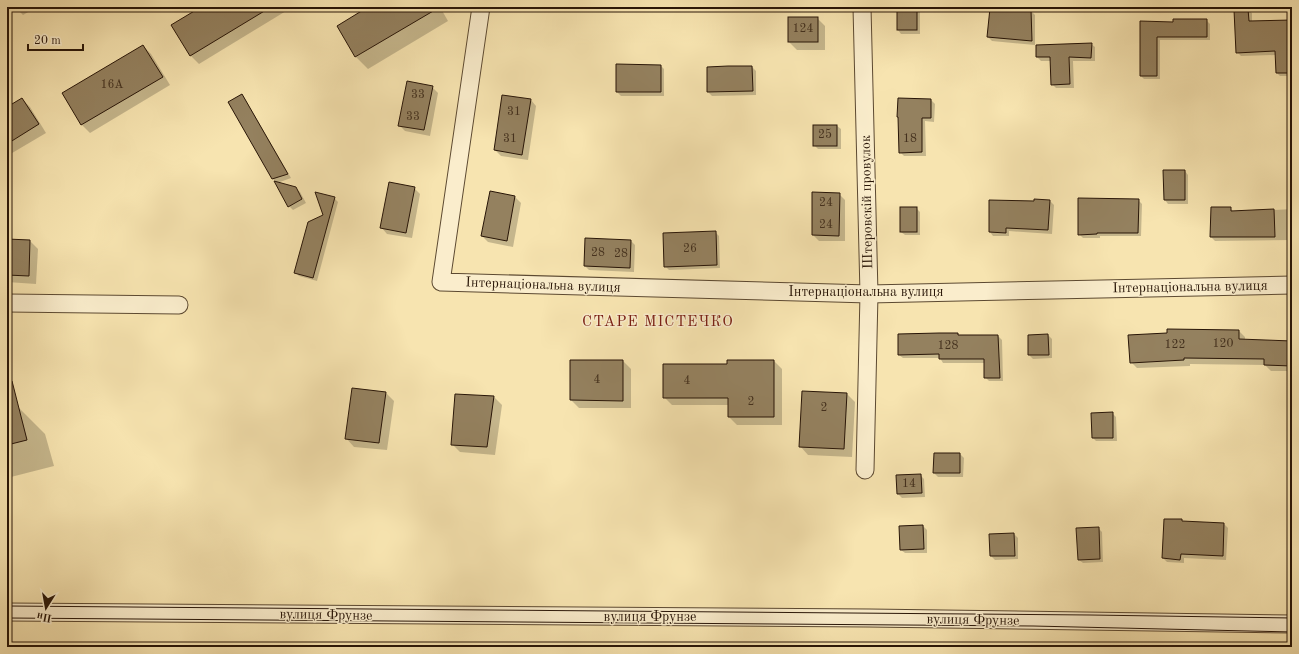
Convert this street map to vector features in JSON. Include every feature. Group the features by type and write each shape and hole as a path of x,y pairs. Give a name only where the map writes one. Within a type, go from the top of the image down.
{"street":[{"name":"Інтернаціональна вулиця","path":"481,7 441,282 869,294 1292,285"},
{"name":"Штеровскій провулок","path":"862,7 869,294 864,470"},
{"path":"7,303 180,305"},
{"name":"вулиця Фрунзе","path":"7,612 861,618 1292,624"}],"building":[{"path":"201,7 271,7 190,56 171,25"},
{"path":"368,7 440,7 355,57 337,26"},
{"path":"897,7 917,7 917,30 897,30"},
{"path":"990,8 1019,11 1031,10 1032,41 987,37"},
{"path":"1248,9 1249,21 1292,20 1292,73 1276,73 1275,51 1236,53 1234,10"},
{"path":"788,17 818,17 818,42 788,42"},
{"path":"1173,19 1207,19 1207,37 1157,37 1157,76 1140,76 1140,21 1173,22"},
{"path":"1092,43 1091,58 1069,57 1070,84 1051,85 1050,57 1036,57 1036,45"},
{"path":"143,45 163,77 81,125 62,93"},
{"path":"616,64 661,65 661,92 616,92"},
{"path":"752,66 753,91 707,92 707,67"},
{"path":"407,81 433,86 424,130 398,126"},
{"path":"242,94 288,174 272,179 228,102"},
{"path":"502,95 531,99 522,155 494,150"},
{"path":"22,98 39,124 7,144 7,107"},
{"path":"898,98 931,99 931,118 922,118 922,152 899,153 897,117"},
{"path":"813,125 837,125 837,146 813,146"},
{"path":"1163,170 1185,170 1185,200 1164,200"},
{"path":"274,181 296,187 302,199 288,207"},
{"path":"389,182 415,187 406,233 380,228"},
{"path":"490,191 515,196 507,241 481,236"},
{"path":"315,192 335,197 313,278 294,273 308,222 323,215"},
{"path":"812,192 840,193 839,236 812,235"},
{"path":"1078,198 1139,199 1138,233 1097,233 1078,235"},
{"path":"1034,199 1050,200 1048,230 1006,228 1006,233 989,232 989,200 1034,201"},
{"path":"900,207 917,207 917,232 900,232"},
{"path":"1211,207 1231,207 1231,211 1274,209 1275,237 1210,237"},
{"path":"716,231 717,265 664,267 663,233"},
{"path":"585,238 631,240 630,268 584,266"},
{"path":"7,239 30,240 29,276 7,275"},
{"path":"1167,329 1239,330 1239,339 1292,341 1292,366 1264,365 1264,359 1184,358 1184,360 1130,363 1128,335 1167,333"},
{"path":"958,333 958,335 998,335 1000,378 984,378 984,359 939,359 939,354 898,355 898,334"},
{"path":"1048,334 1049,355 1028,355 1028,335"},
{"path":"570,360 623,360 623,401 570,400"},
{"path":"727,360 774,360 774,417 728,417 728,398 663,398 663,364 727,364"},
{"path":"7,381 12,381 27,440 7,445"},
{"path":"352,388 386,392 379,443 345,439"},
{"path":"802,391 847,393 844,449 799,447"},
{"path":"455,394 494,396 487,447 451,445"},
{"path":"1113,412 1113,438 1092,438 1091,413"},
{"path":"934,453 960,453 960,473 933,473"},
{"path":"921,474 922,493 897,494 896,475"},
{"path":"1164,519 1224,523 1223,556 1181,554 1180,560 1162,558"},
{"path":"923,525 924,549 900,550 899,526"},
{"path":"1099,527 1100,559 1078,560 1076,528"},
{"path":"1014,533 1015,556 990,556 989,534"}],"tram line":[{"path":"7,606 1292,618"},
{"path":"7,618 1033,626 1292,632"}],"district":[{"name":"СТАРЕ МІСТЕЧКО","path":"658,322"}]}
